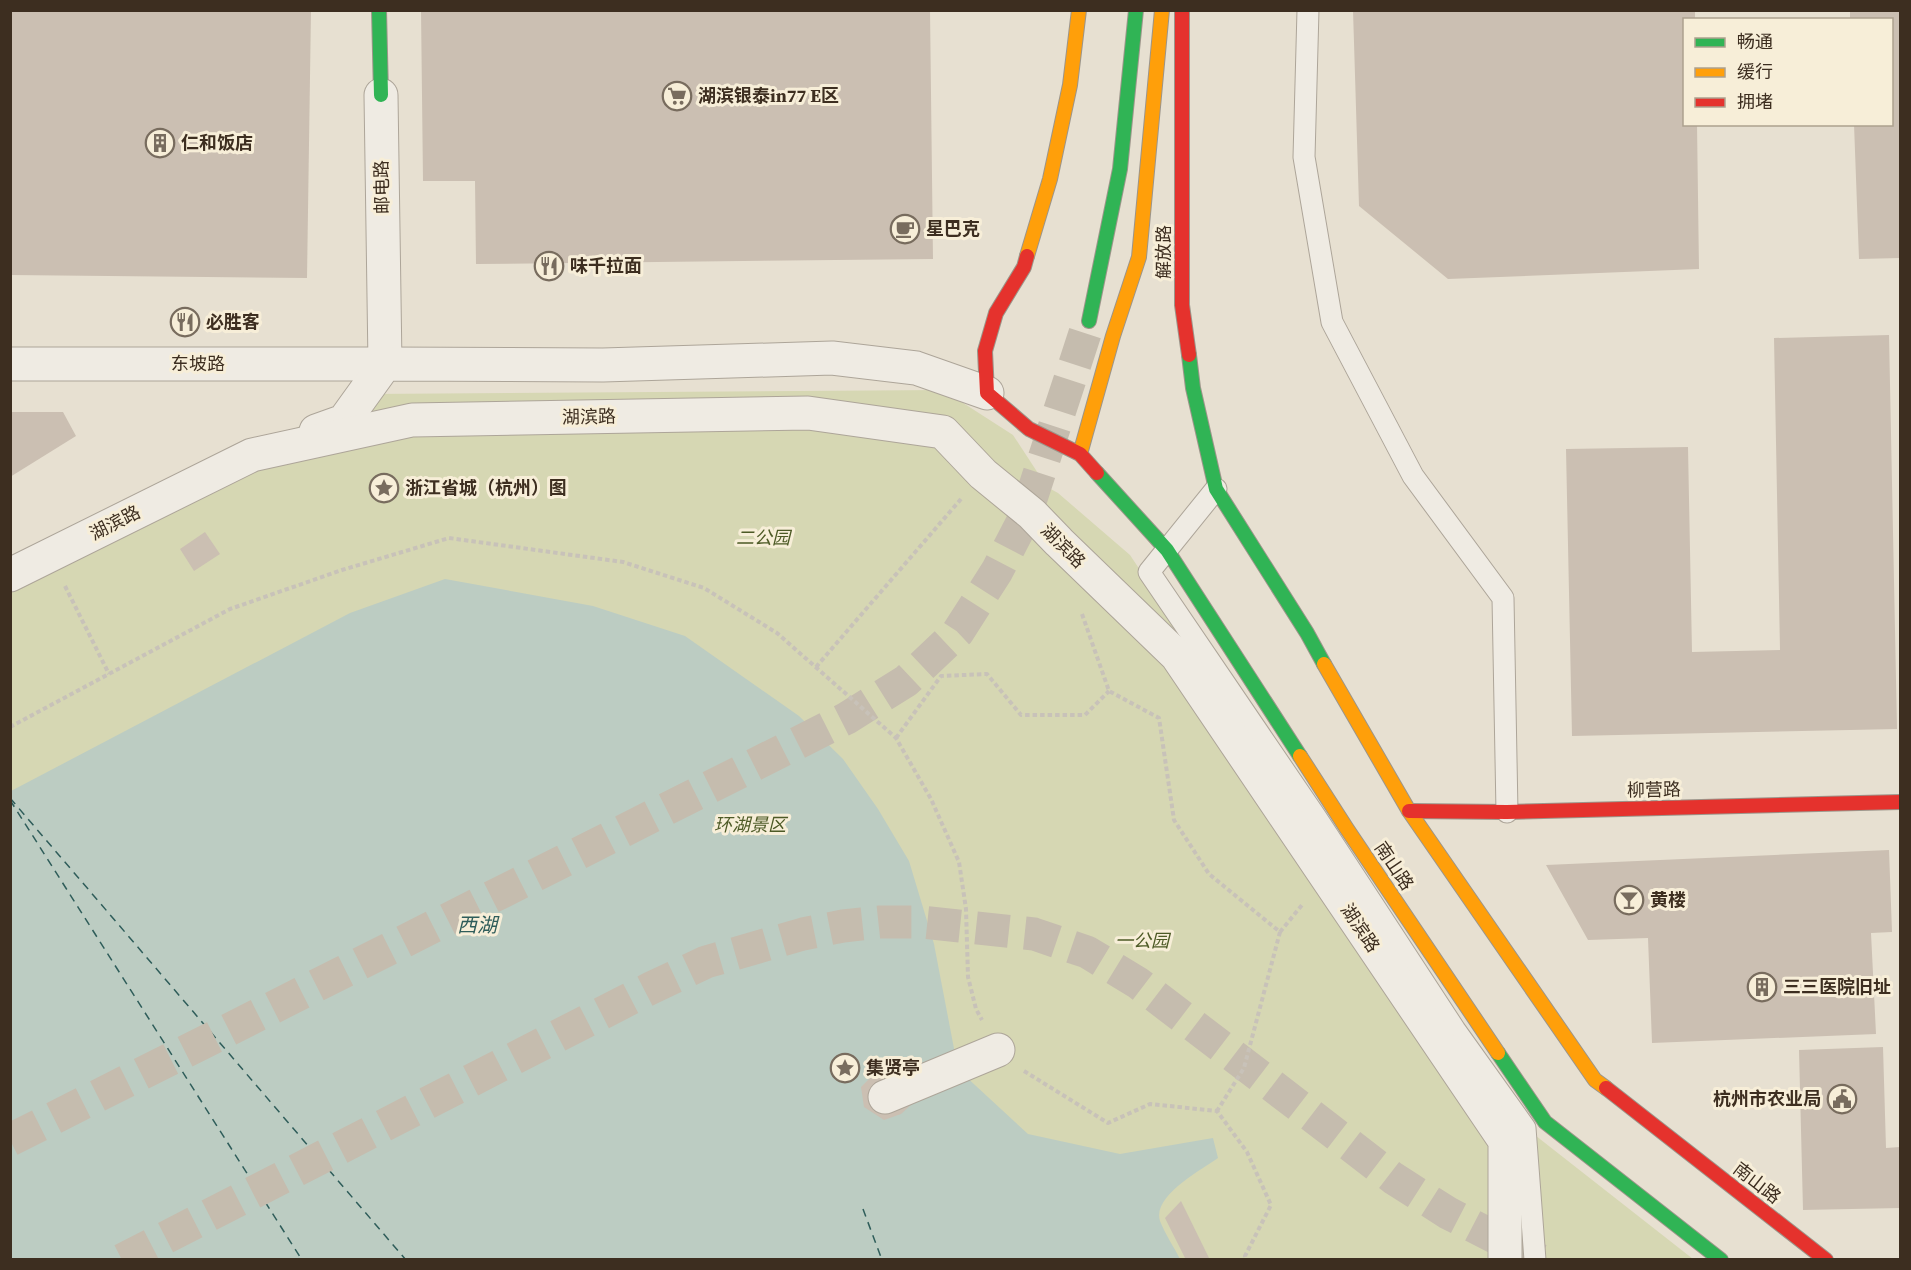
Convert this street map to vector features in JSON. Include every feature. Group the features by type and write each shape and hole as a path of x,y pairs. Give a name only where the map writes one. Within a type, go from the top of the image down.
{"main road":[{"name":"邮电路","path":"379,10 381,95"},
{"path":"1079,10 1070,85 1050,179 1024,267 996,314 985,351 987,393 1029,429 1080,454 1113,336 1139,257 1162,10"},
{"path":"1089,321 1120,170 1136,10"},
{"name":"解放路","path":"1182,10 1182,305 1193,388 1216,489"},
{"name":"南山路","path":"1080,454 1167,550 1347,829 1545,1122 1721,1260"},
{"name":"南山路","path":"1216,489 1307,633 1409,811 1595,1080 1826,1260"},
{"name":"柳营路","path":"1409,811 1507,812 1900,802"}],"street":[{"name":"邮电路","path":"381,95 385,364"},
{"path":"385,364 603,365 832,358 916,368 987,393"},
{"name":"东坡路","path":"10,364 385,364"},
{"name":"湖滨路","path":"10,575 252,454 344,420 385,364"},
{"name":"湖滨路","path":"252,454 412,420 808,413 943,432 983,474 1032,514 1059,543 1177,656 1505,1141 1505,1260"},
{"path":"885,1097 998,1050"}],"lane":[{"path":"1308,10 1304,157 1332,322 1413,476 1503,598 1507,812"},
{"path":"1216,489 1149,572 1315,816 1455,1030 1525,1128 1535,1260"}],"path":[{"path":"816,667 983,474"},
{"path":"10,727 230,609 342,570 448,538 622,562 704,588 777,633 896,738 931,799 959,862 966,909 968,977 976,1010 998,1050 1043,1084 1108,1123 1150,1104 1217,1111 1247,1152 1272,1205 1245,1256 1246,1260"},
{"path":"65,585 109,674"},
{"path":"1080,607 1109,691 1159,718 1174,820 1209,874 1280,933 1244,1068 1217,1111"},
{"path":"896,738 941,676 987,674 1021,715 1084,715 1109,691"}],"green space":[{"name":"环湖景区","path":"943,390 1013,435 1047,487 1058,493 1130,555 1322,843 1513,1118 1693,1259 11,1260 11,562 368,394"}],"water":[{"name":"西湖","path":"445,579 593,606 685,636 799,716 843,759 878,809 909,861 934,944 956,1059 963,1074 1028,1134 1120,1154 1213,1138 1218,1158 1170,1193 1159,1212 1162,1226 1180,1259 11,1260 11,791 350,613"}],"building":[{"name":"仁和饭店","path":"10,10 311,10 307,278 10,275"},
{"name":"湖滨银泰in77 E区","path":"421,10 930,10 933,259 476,264 475,181 423,181"},
{"path":"1353,10 1695,10 1695,18 1683,18 1683,126 1697,126 1699,269 1448,279 1359,206"},
{"path":"1850,10 1900,10 1900,258 1859,259 1854,126 1893,126 1893,18 1850,18"},
{"path":"1889,335 1897,729 1572,736 1566,449 1688,447 1692,652 1780,650 1774,338"},
{"path":"10,412 63,412 76,436 10,477"},
{"path":"205,532 220,554 194,571 180,549"},
{"name":"三三医院旧址","path":"1889,850 1892,932 1871,933 1876,1034 1652,1043 1648,938 1588,940 1546,865"},
{"name":"杭州市农业局","path":"1883,1047 1886,1148 1900,1147 1900,1208 1803,1210 1799,1050"},
{"path":"870,1078 896,1078 909,1095 912,1104 901,1114 884,1120 864,1107 861,1087"},
{"path":"1181,1201 1210,1260 1186,1260 1165,1218"}],"ferry route":[{"path":"10,798 406,1260"},
{"path":"10,800 302,1260"},
{"path":"863,1209 882,1260"}],"tunnel":[{"path":"10,1140 847,718 906,681 958,632 997,571 1025,517 1089,321"},
{"path":"122,1260 651,988 706,962 803,934 880,922 922,922 1034,934 1087,952 1138,983 1393,1178 1448,1213 1539,1260"}],"traffic: fast":[{"path":"379,10 381,95"},
{"path":"1089,321 1120,169 1136,10"},
{"path":"1189,355 1193,388 1216,489 1307,633 1324,664"},
{"path":"1097,473 1167,550 1300,756"},
{"path":"1498,1053 1545,1122 1721,1260"}],"traffic: slow":[{"path":"1027,256 1050,179 1070,85 1079,10"},
{"path":"1080,454 1113,336 1139,257 1162,10"},
{"path":"1324,664 1409,811 1595,1080 1606,1088"},
{"path":"1300,756 1498,1053"}],"traffic: jam":[{"path":"1182,10 1182,305 1189,355"},
{"path":"1027,256 1024,267 996,313 985,351 987,393 1029,429 1080,454 1097,473"},
{"path":"1409,811 1507,812 1900,802"},
{"path":"1606,1088 1826,1260"}],"place":[{"name":"湖滨银泰in77 E区","path":"677,96"},
{"name":"仁和饭店","path":"160,143"},
{"name":"星巴克","path":"905,229"},
{"name":"味千拉面","path":"549,266"},
{"name":"必胜客","path":"185,322"},
{"name":"浙江省城（杭州）图","path":"384,488"},
{"name":"黄楼","path":"1629,900"},
{"name":"三三医院旧址","path":"1762,987"},
{"name":"集贤亭","path":"845,1068"},
{"name":"杭州市农业局","path":"1842,1099"}],"park label":[{"name":"二公园","path":"763,538"},
{"name":"一公园","path":"1142,941"}]}
